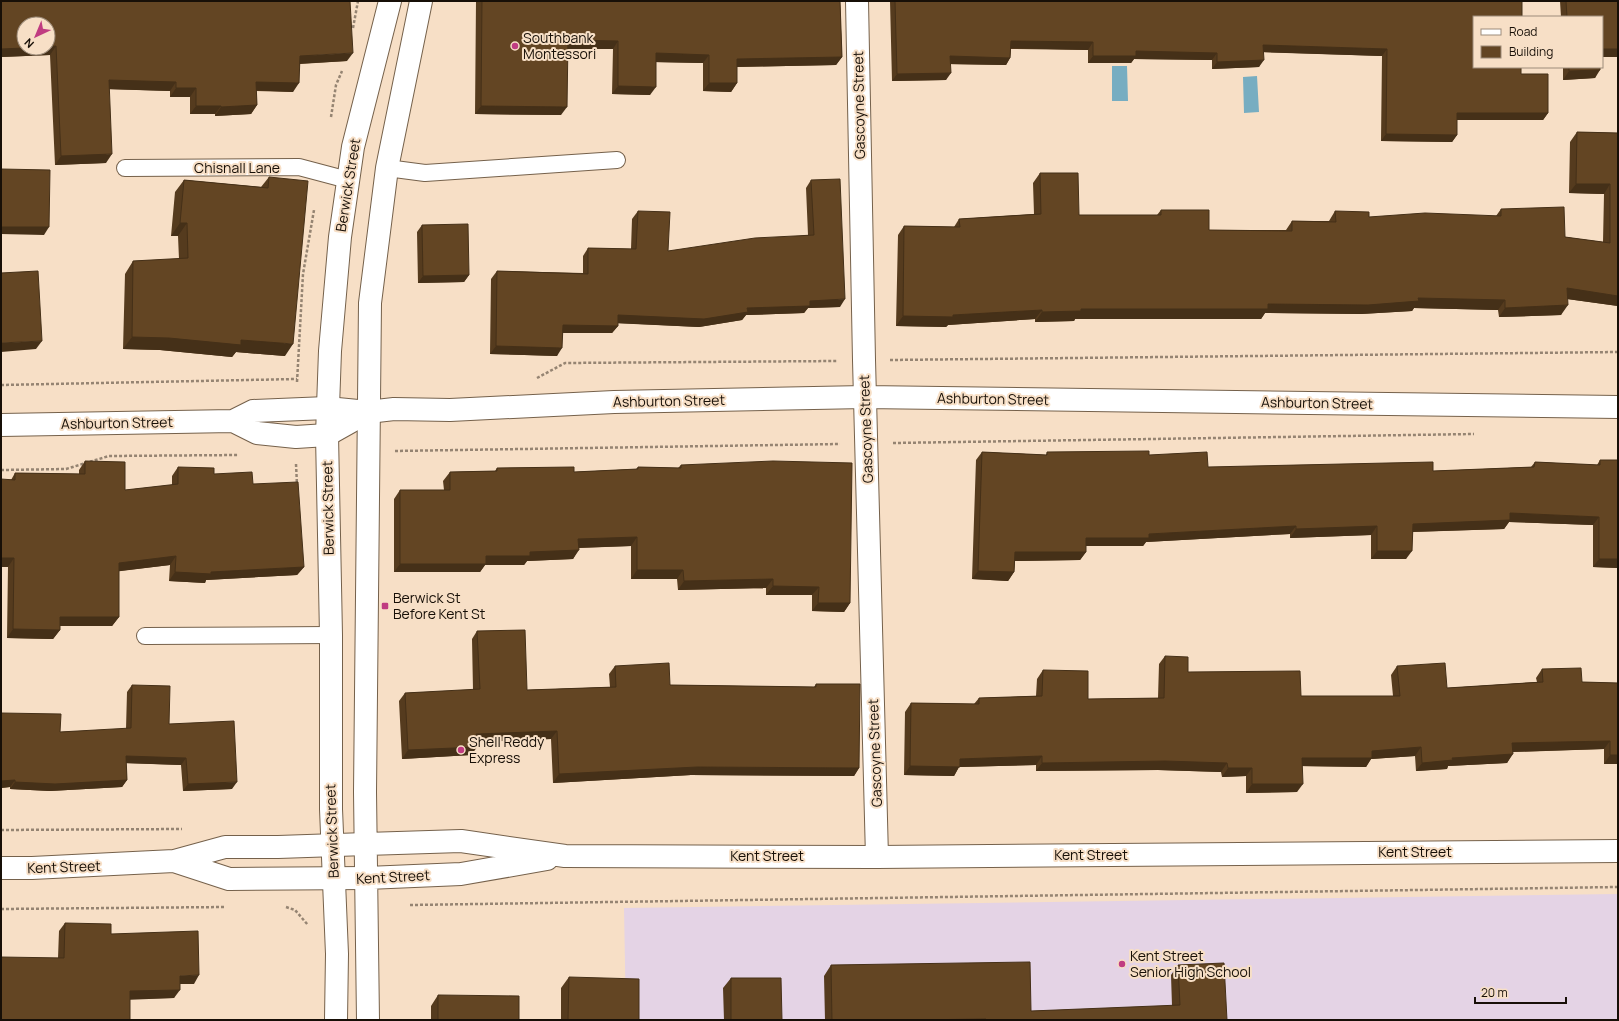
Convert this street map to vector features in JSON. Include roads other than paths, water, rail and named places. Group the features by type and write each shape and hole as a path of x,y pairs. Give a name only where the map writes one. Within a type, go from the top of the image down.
{"main road":[{"name":"Berwick Street","path":"336,1020 337,954 331,809 331,635 327,408 340,237 353,147 390,1"},
{"path":"368,1020 366,844 370,302 387,168 422,1"},
{"name":"Gascoyne Street","path":"857,1 864,360 877,857"},
{"name":"Ashburton Street","path":"1,425 233,421 253,411 327,408 368,412 394,409 450,410 614,402 865,397 1618,408"},
{"name":"Ashburton Street","path":"233,421 257,434 296,437 327,435 368,412"},
{"name":"Kent Street","path":"1,868 32,868 174,861 225,847 278,847 461,841 565,856 877,857 1618,851"},
{"name":"Kent Street","path":"174,861 229,879 334,879 461,874 565,856"}],"lane":[{"path":"387,168 425,173 616,160"},
{"name":"Chisnall Lane","path":"125,168 299,167 348,180"},
{"path":"145,636 331,635"}],"water":[{"path":"1112,66 1127,66 1128,101 1112,101"},
{"path":"1257,76 1259,112 1244,113 1243,77"}],"place":[{"name":"Southbank Montessori","path":"515,46"},
{"name":"Berwick St Before Kent St","path":"385,606"},
{"name":"Shell Reddy Express","path":"461,750"},
{"name":"Kent Street Senior High School","path":"1122,964"}]}
